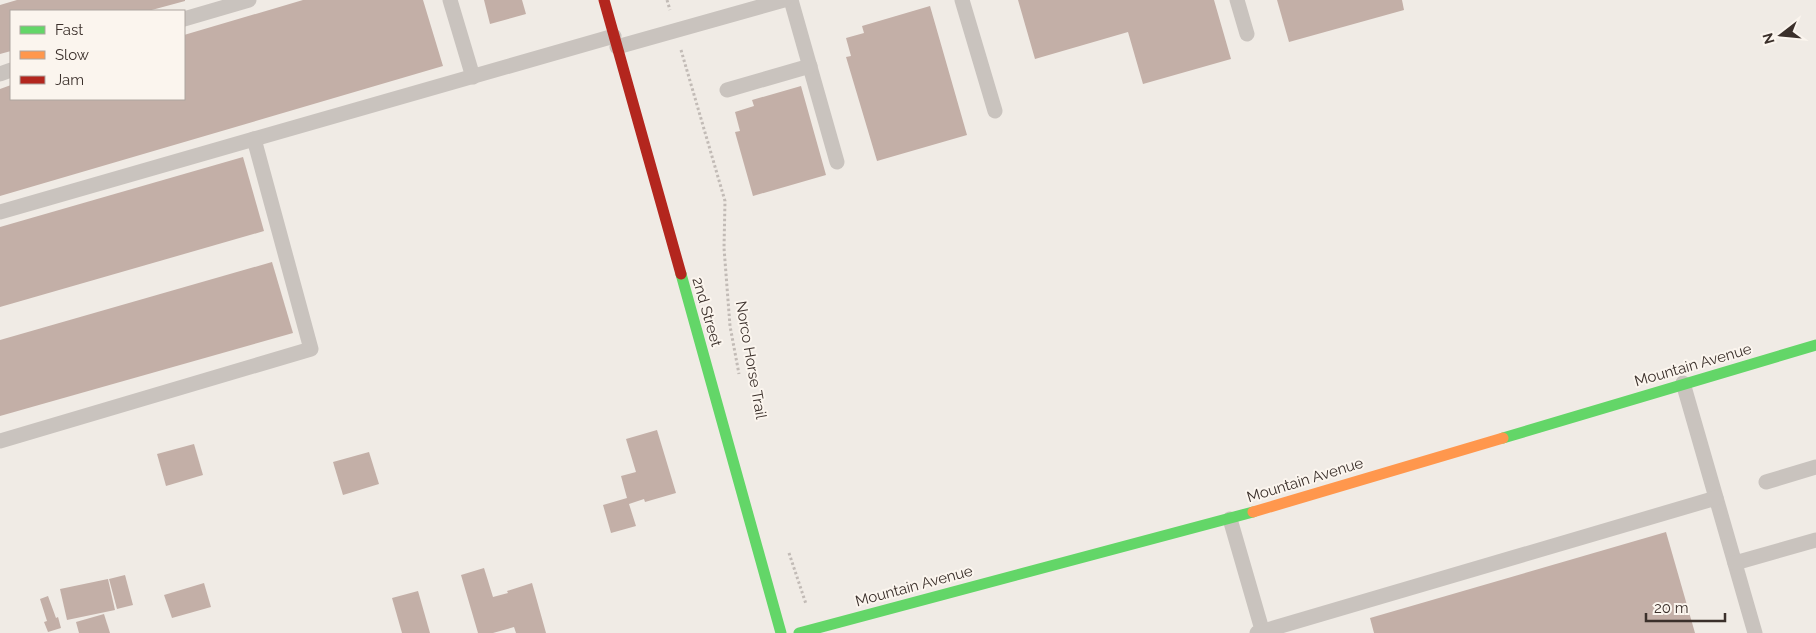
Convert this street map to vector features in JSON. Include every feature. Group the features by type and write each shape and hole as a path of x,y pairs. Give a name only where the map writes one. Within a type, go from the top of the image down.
{"main road":[{"name":"2nd Street","path":"604,0 780,633"},
{"name":"Mountain Avenue","path":"799,633 1230,518 1816,344"}],"lane":[{"path":"185,19 248,0"},
{"path":"450,0 473,77"},
{"path":"0,212 473,77 616,42 676,30 784,0"},
{"path":"791,0 837,162"},
{"path":"962,0 995,112"},
{"path":"1237,0 1247,34"},
{"path":"727,90 810,66"},
{"path":"0,440 311,349 254,139"},
{"path":"1683,383 1755,633"},
{"path":"1766,482 1816,467"},
{"path":"1230,518 1261,632 1716,498"},
{"path":"1735,563 1816,540"}],"path":[{"name":"Norco Horse Trail","path":"667,0 725,201 724,248 730,326 740,379"},
{"path":"788,548 814,629"}],"building":[{"path":"17,0 185,0 152,10 10,10 10,51 0,54 0,5"},
{"path":"303,0 423,0 443,66 0,196 0,89 10,85 10,100 185,100 185,35"},
{"path":"484,0 522,0 526,14 490,24"},
{"path":"1018,0 1214,0 1231,59 1143,84 1128,32 1035,59"},
{"path":"1277,0 1402,0 1404,10 1289,42"},
{"path":"930,6 967,135 877,161 846,57 851,56 846,38 864,33 862,26"},
{"path":"801,86 826,175 753,196 735,132 740,131 735,112 754,106 752,100"},
{"path":"243,157 264,231 0,307 0,227"},
{"path":"272,262 293,333 0,416 0,340"},
{"path":"657,430 676,493 645,502 644,499 629,504 636,526 611,533 603,505 627,498 621,476 636,472 626,439"},
{"path":"194,444 203,475 166,486 157,454"},
{"path":"369,452 379,484 343,495 333,462"},
{"path":"1666,532 1695,633 1374,633 1370,618"},
{"path":"484,568 493,597 532,583 546,633 516,633 514,627 493,633 478,633 461,575"},
{"path":"125,575 133,605 117,609 109,579"},
{"path":"108,579 115,610 67,620 60,589"},
{"path":"204,583 211,607 172,618 164,595"},
{"path":"418,591 430,633 402,633 392,598"},
{"path":"48,596 61,628 48,632 44,622 47,621 40,599"},
{"path":"104,614 110,633 79,633 76,622"}],"traffic: fast":[{"path":"681,274 781,633"},
{"path":"1503,438 1816,345"},
{"path":"799,633 1253,512"}],"traffic: slow":[{"path":"1253,512 1503,438"}],"traffic: jam":[{"path":"604,0 681,274"}]}
